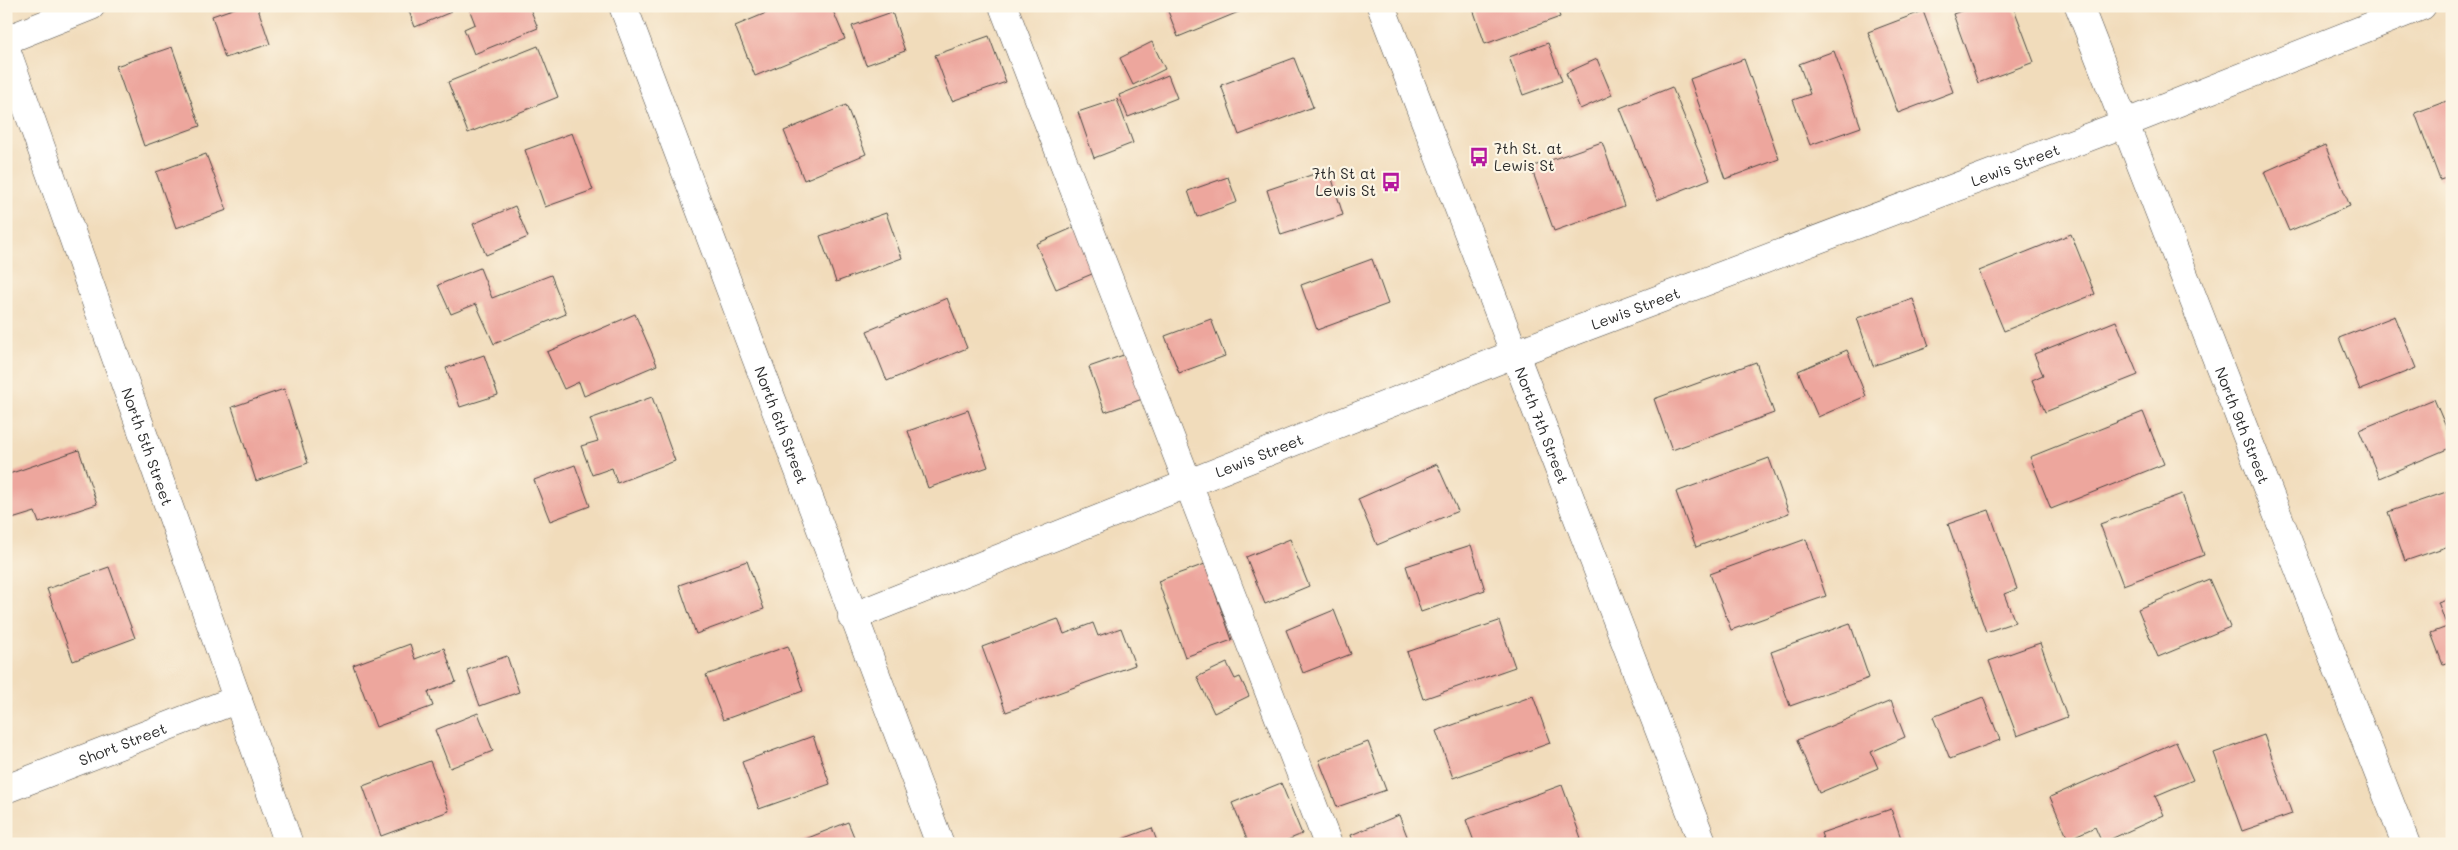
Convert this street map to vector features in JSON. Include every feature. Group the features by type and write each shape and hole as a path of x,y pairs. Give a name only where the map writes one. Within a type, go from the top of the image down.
{"street":[{"path":"6,40 90,6"},
{"name":"North 6th Street","path":"623,6 852,616 940,844"},
{"path":"1003,6 1328,844"},
{"name":"North 7th Street","path":"1381,6 1703,844"},
{"name":"North 9th Street","path":"2079,6 2406,844"},
{"name":"Lewis Street","path":"852,616 1514,354 2126,124 2422,6"},
{"name":"North 5th Street","path":"6,49 289,844"},
{"name":"Short Street","path":"6,790 238,699"}],"building":[{"path":"241,6 257,6 270,44 225,58 212,16"},
{"path":"407,6 448,6 451,12 415,27"},
{"path":"468,6 529,6 538,28 474,54 464,29 475,24"},
{"path":"783,6 831,6 845,39 755,76 735,26"},
{"path":"1166,6 1253,6 1178,37"},
{"path":"1472,6 1556,6 1560,17 1485,44"},
{"path":"1974,6 2013,6 2034,62 1978,83 1953,14"},
{"path":"1923,11 1953,92 1898,113 1868,32"},
{"path":"892,12 905,51 866,65 852,26"},
{"path":"989,36 1006,82 952,101 935,55"},
{"path":"1152,42 1165,69 1133,85 1120,58"},
{"path":"1548,43 1562,81 1523,95 1509,57"},
{"path":"538,46 558,97 468,133 448,82"},
{"path":"172,47 200,126 144,146 116,66"},
{"path":"1834,51 1861,127 1810,145 1793,100 1810,94 1799,64"},
{"path":"1294,58 1313,107 1239,135 1221,85"},
{"path":"1597,59 1612,95 1580,109 1566,73"},
{"path":"1744,59 1779,159 1725,179 1690,79"},
{"path":"1168,75 1177,98 1128,117 1119,95"},
{"path":"1672,87 1710,179 1657,200 1620,108"},
{"path":"1117,99 1133,143 1094,158 1078,112"},
{"path":"2452,99 2452,176 2440,180 2415,113"},
{"path":"846,105 866,154 804,180 784,131"},
{"path":"572,133 593,190 545,207 525,150"},
{"path":"1602,142 1624,206 1554,231 1531,167"},
{"path":"2325,145 2350,206 2289,231 2264,172"},
{"path":"206,154 227,210 176,228 156,172"},
{"path":"1329,169 1343,215 1281,235 1267,190"},
{"path":"1228,177 1237,202 1197,217 1188,191"},
{"path":"515,206 528,237 486,255 473,224"},
{"path":"886,213 902,258 836,282 820,236"},
{"path":"1084,223 1104,269 1056,289 1036,244"},
{"path":"2071,234 2095,294 2004,331 1979,271"},
{"path":"1372,259 1388,304 1317,330 1301,285"},
{"path":"480,268 492,298 551,275 566,314 494,344 476,304 451,314 438,285"},
{"path":"947,298 967,348 887,381 867,331"},
{"path":"1913,299 1929,346 1873,366 1857,318"},
{"path":"635,314 657,365 584,396 579,382 564,389 547,352"},
{"path":"2395,316 2416,368 2360,390 2339,338"},
{"path":"1211,319 1225,356 1179,373 1165,336"},
{"path":"2116,321 2138,375 2045,412 2032,380 2043,375 2034,354"},
{"path":"1847,350 1866,396 1818,417 1798,371"},
{"path":"1135,351 1151,396 1105,412 1089,367"},
{"path":"484,355 498,395 460,407 446,368"},
{"path":"1756,362 1774,413 1672,450 1654,399"},
{"path":"284,389 308,463 256,481 232,407"},
{"path":"652,397 675,461 617,483 612,468 592,475 581,446 598,441 590,419"},
{"path":"2434,399 2452,441 2452,447 2379,478 2359,430"},
{"path":"968,410 988,467 928,488 908,431"},
{"path":"2143,412 2164,464 2051,509 2030,457"},
{"path":"79,450 97,504 39,523 35,512 12,519 6,500 6,475"},
{"path":"1769,458 1789,513 1696,547 1676,492"},
{"path":"1437,464 1458,511 1377,545 1358,499"},
{"path":"575,465 590,506 550,521 534,480"},
{"path":"2452,490 2452,545 2405,561 2388,512"},
{"path":"2182,494 2204,555 2123,585 2100,524"},
{"path":"1989,510 2017,589 2004,594 2015,622 1986,632 1948,524"},
{"path":"1290,539 1309,586 1265,604 1246,557"},
{"path":"1806,539 1826,596 1731,630 1710,574"},
{"path":"1471,545 1485,590 1421,612 1406,566"},
{"path":"747,561 764,609 696,634 679,585"},
{"path":"1205,564 1232,640 1185,657 1158,581"},
{"path":"109,567 135,638 73,661 47,589"},
{"path":"2209,579 2230,627 2158,657 2138,609"},
{"path":"2452,597 2452,662 2443,665 2431,633 2447,627 2438,602"},
{"path":"1334,610 1351,654 1303,673 1286,630"},
{"path":"1058,619 1064,634 1093,623 1098,636 1121,628 1135,665 1006,712 982,647"},
{"path":"1499,621 1515,667 1423,699 1407,652"},
{"path":"1850,623 1869,678 1790,706 1771,652"},
{"path":"2040,643 2067,717 2017,736 1989,661"},
{"path":"410,644 415,659 444,648 456,682 428,692 433,706 376,727 353,665"},
{"path":"788,646 803,691 723,720 706,675"},
{"path":"507,656 519,692 480,706 467,670"},
{"path":"1227,663 1235,679 1240,677 1249,696 1214,713 1197,677"},
{"path":"1533,696 1550,743 1453,778 1436,731"},
{"path":"1983,697 2000,740 1950,759 1933,717"},
{"path":"1891,701 1905,737 1871,752 1878,768 1819,793 1797,740"},
{"path":"478,713 493,751 450,768 435,730"},
{"path":"2264,735 2292,814 2242,831 2214,753"},
{"path":"813,736 830,784 759,809 742,762"},
{"path":"1368,742 1386,790 1337,807 1319,760"},
{"path":"2176,742 2193,780 2155,796 2164,815 2102,843 2095,827 2068,839 2050,797"},
{"path":"430,761 449,811 381,836 363,786"},
{"path":"1281,783 1302,834 1278,844 1249,844 1232,803"},
{"path":"1562,785 1581,838 1566,844 1475,844 1466,820"},
{"path":"1891,809 1903,844 1825,844 1821,833"},
{"path":"1399,815 1410,844 1354,844 1351,835"},
{"path":"848,822 857,844 793,844"},
{"path":"1152,828 1158,844 1109,844"}],"place":[{"name":"7th St. at Lewis St","path":"1479,157"},
{"name":"7th St at Lewis St","path":"1391,182"}]}
